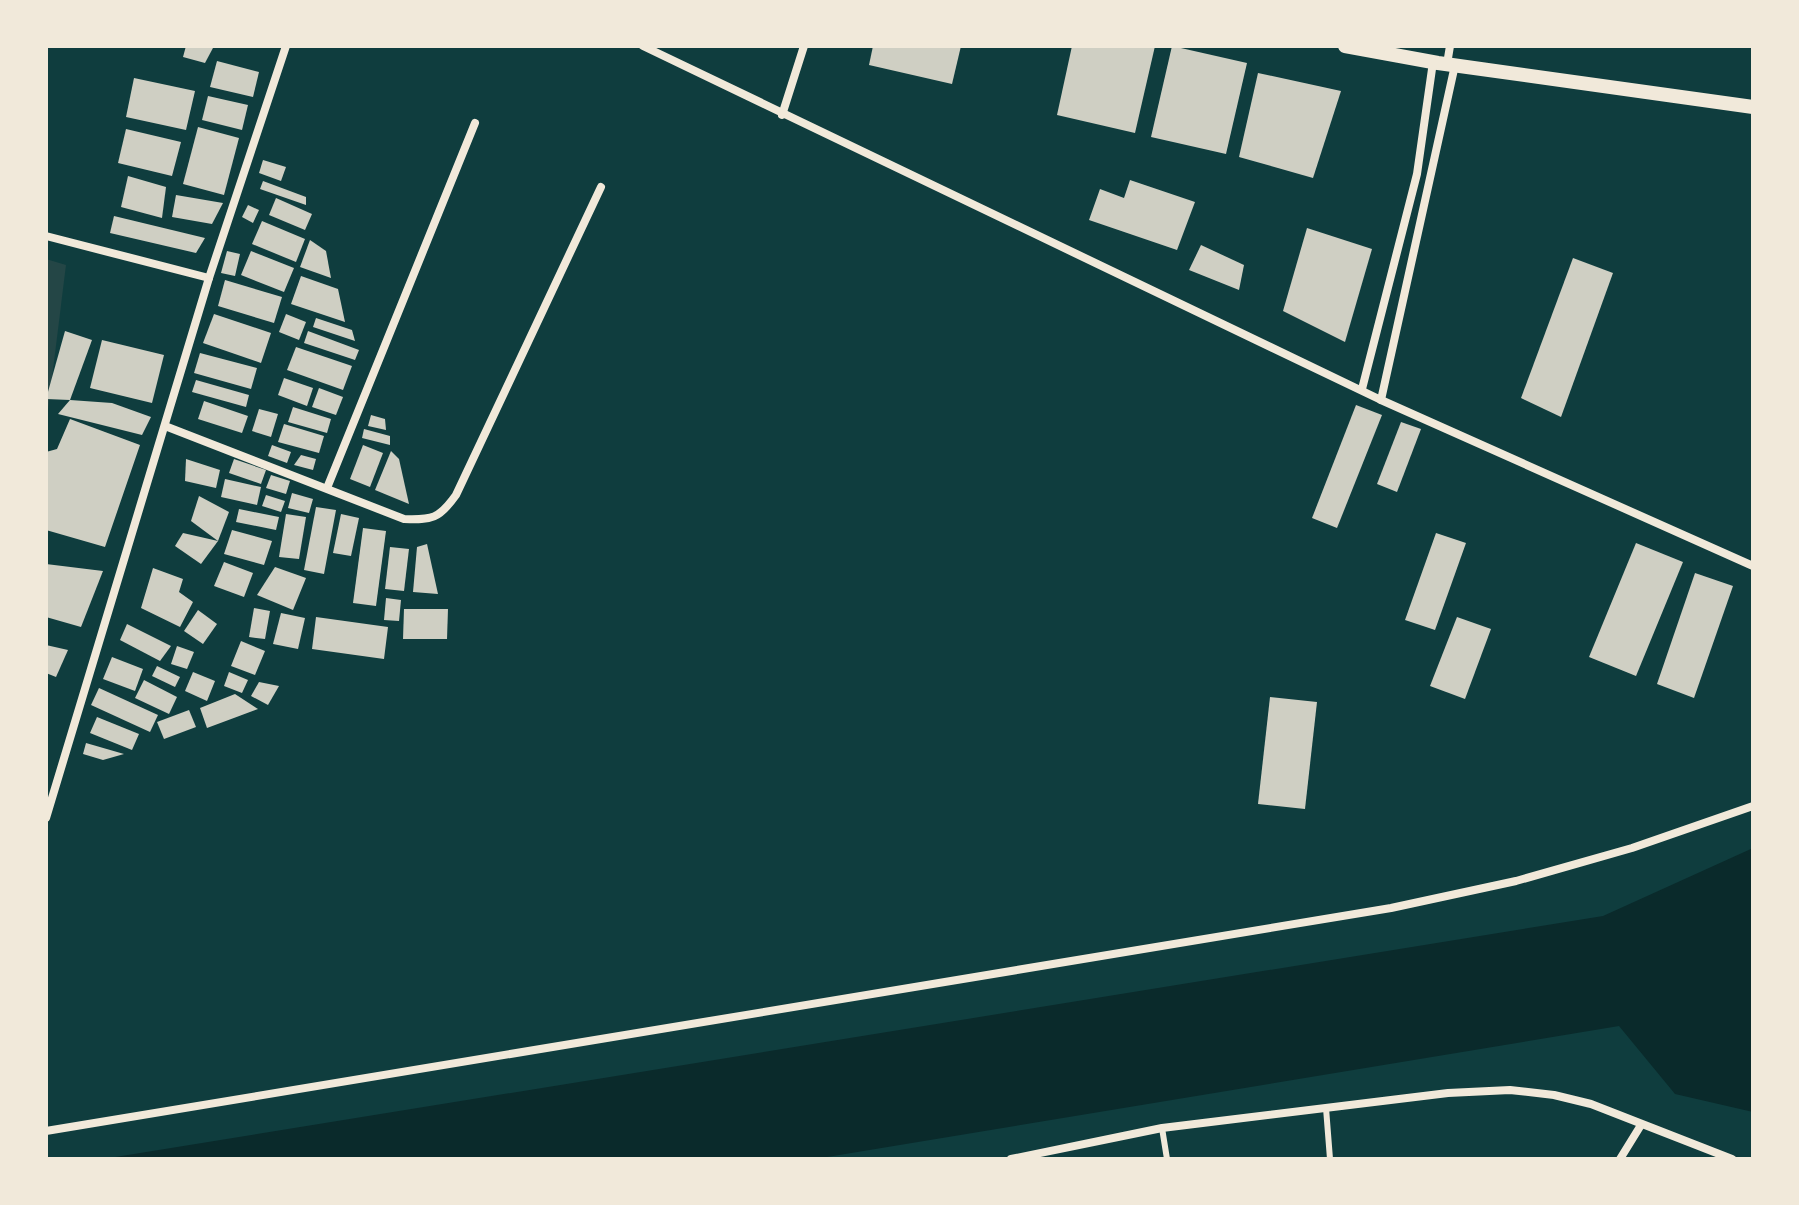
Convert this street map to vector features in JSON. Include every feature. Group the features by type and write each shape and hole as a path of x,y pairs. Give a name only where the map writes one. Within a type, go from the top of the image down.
{"street":[{"path":"46,818 209,278 286,46"},
{"path":"643,46 1381,400 1753,566"},
{"path":"782,115 804,46"},
{"path":"1345,46 1445,64 1753,107"},
{"path":"1362,389 1450,46"},
{"path":"1381,400 1445,64"},
{"path":"327,488 475,123"},
{"path":"165,426 404,519 424,520 443,513 456,495 601,187"},
{"path":"46,236 209,278"},
{"path":"46,1131 1391,908 1531,877 1632,848 1753,806"},
{"path":"1011,1159 1162,1128 1448,1093 1510,1090 1554,1095 1591,1104 1732,1159"},
{"path":"1620,1159 1641,1125"}],"lane":[{"path":"1326,1108 1330,1159"},
{"path":"1162,1128 1167,1159"}],"shaded area":[{"path":"46,259 66,265 46,426"},
{"path":"1753,848 1753,1112 1675,1094 1619,1026 815,1159 103,1159 1603,916"}],"building":[{"path":"186,46 214,46 205,63 183,57"},
{"path":"873,46 961,46 952,84 869,65"},
{"path":"1072,46 1155,46 1135,133 1057,115"},
{"path":"1172,46 1247,63 1226,154 1151,137"},
{"path":"217,61 259,72 253,97 210,87"},
{"path":"1258,73 1341,91 1313,178 1239,157"},
{"path":"134,78 195,91 186,130 126,117"},
{"path":"208,96 248,105 242,130 202,120"},
{"path":"198,127 239,138 224,195 183,184"},
{"path":"126,129 181,142 172,176 118,163"},
{"path":"263,160 286,167 281,181 259,173"},
{"path":"128,176 166,187 162,218 121,207"},
{"path":"1130,180 1195,202 1177,250 1089,220 1100,189 1124,198"},
{"path":"263,181 306,197 306,205 260,189"},
{"path":"176,195 223,203 212,224 172,217"},
{"path":"276,198 312,214 305,230 269,215"},
{"path":"248,205 259,210 253,223 242,217"},
{"path":"114,216 205,238 196,253 110,233"},
{"path":"262,221 305,239 296,262 252,244"},
{"path":"1307,228 1372,249 1345,342 1283,311"},
{"path":"310,240 326,251 331,278 300,267"},
{"path":"1201,245 1244,265 1239,290 1189,270"},
{"path":"227,251 240,254 235,276 221,273"},
{"path":"251,251 294,268 284,292 241,275"},
{"path":"1573,258 1613,273 1561,417 1521,398"},
{"path":"301,276 338,289 345,322 291,304"},
{"path":"225,280 282,297 274,323 218,306"},
{"path":"214,314 271,333 261,363 203,343"},
{"path":"286,314 306,322 299,340 279,332"},
{"path":"316,318 352,330 355,341 313,327"},
{"path":"65,331 92,340 70,400 46,399"},
{"path":"308,331 359,350 355,360 304,343"},
{"path":"102,340 164,355 152,403 90,388"},
{"path":"296,347 352,366 343,390 287,370"},
{"path":"200,353 257,368 251,389 194,373"},
{"path":"284,378 313,388 307,406 278,395"},
{"path":"196,380 249,395 246,407 192,392"},
{"path":"319,388 343,397 336,415 312,407"},
{"path":"70,400 112,403 151,417 142,435 58,414"},
{"path":"204,401 248,416 242,433 198,419"},
{"path":"1356,405 1382,415 1337,528 1312,518"},
{"path":"293,407 331,419 327,433 288,422"},
{"path":"259,409 278,414 271,437 252,431"},
{"path":"371,415 385,419 386,430 368,426"},
{"path":"70,419 140,445 105,547 46,530 46,452 57,449"},
{"path":"1401,422 1421,429 1397,492 1377,484"},
{"path":"284,424 324,436 319,453 278,442"},
{"path":"364,429 390,436 390,445 362,438"},
{"path":"272,445 291,452 287,463 268,456"},
{"path":"363,445 383,453 370,487 350,479"},
{"path":"391,451 399,459 409,504 375,490"},
{"path":"301,455 316,459 313,470 294,465"},
{"path":"186,459 220,470 216,488 185,481"},
{"path":"234,459 266,470 261,484 229,473"},
{"path":"271,475 290,481 286,494 266,488"},
{"path":"225,479 261,487 257,505 221,497"},
{"path":"292,493 313,499 309,513 288,508"},
{"path":"266,495 285,501 281,512 262,506"},
{"path":"199,496 229,512 218,541 191,521"},
{"path":"316,507 336,510 324,574 304,570"},
{"path":"239,509 279,517 276,530 236,522"},
{"path":"286,514 306,517 299,559 279,557"},
{"path":"341,514 359,518 351,556 333,553"},
{"path":"363,528 386,531 376,606 353,603"},
{"path":"232,530 272,541 264,565 224,554"},
{"path":"183,533 218,541 201,564 175,546"},
{"path":"1436,533 1466,543 1435,630 1405,620"},
{"path":"1636,543 1683,562 1636,676 1589,657"},
{"path":"427,544 438,594 413,592 417,547"},
{"path":"390,547 409,549 404,591 385,589"},
{"path":"224,562 253,573 244,597 214,586"},
{"path":"46,564 103,571 81,627 46,617"},
{"path":"275,567 306,578 293,610 257,595"},
{"path":"153,568 183,579 179,592 193,602 180,627 141,608"},
{"path":"1695,573 1733,586 1694,698 1657,684"},
{"path":"386,598 401,600 399,621 384,620"},
{"path":"254,608 270,611 265,639 249,637"},
{"path":"404,609 448,609 447,639 403,639"},
{"path":"198,610 217,624 203,644 184,631"},
{"path":"281,613 305,618 298,649 273,644"},
{"path":"316,617 388,627 384,659 312,649"},
{"path":"1457,617 1491,629 1465,699 1430,686"},
{"path":"127,624 171,646 160,661 120,640"},
{"path":"241,641 265,651 255,675 231,666"},
{"path":"46,645 68,650 56,677 46,673"},
{"path":"177,646 194,652 187,669 171,664"},
{"path":"112,657 143,669 135,691 103,679"},
{"path":"157,666 180,677 175,687 152,676"},
{"path":"193,672 215,681 207,701 185,691"},
{"path":"229,672 248,680 242,693 224,686"},
{"path":"144,680 177,697 169,714 135,698"},
{"path":"259,682 279,686 268,705 251,696"},
{"path":"99,688 158,715 150,732 91,705"},
{"path":"235,694 258,709 207,728 200,708"},
{"path":"1270,697 1317,702 1305,809 1258,804"},
{"path":"189,710 196,727 164,739 157,722"},
{"path":"97,717 139,734 132,750 90,733"},
{"path":"86,743 124,754 103,760 83,754"}]}
